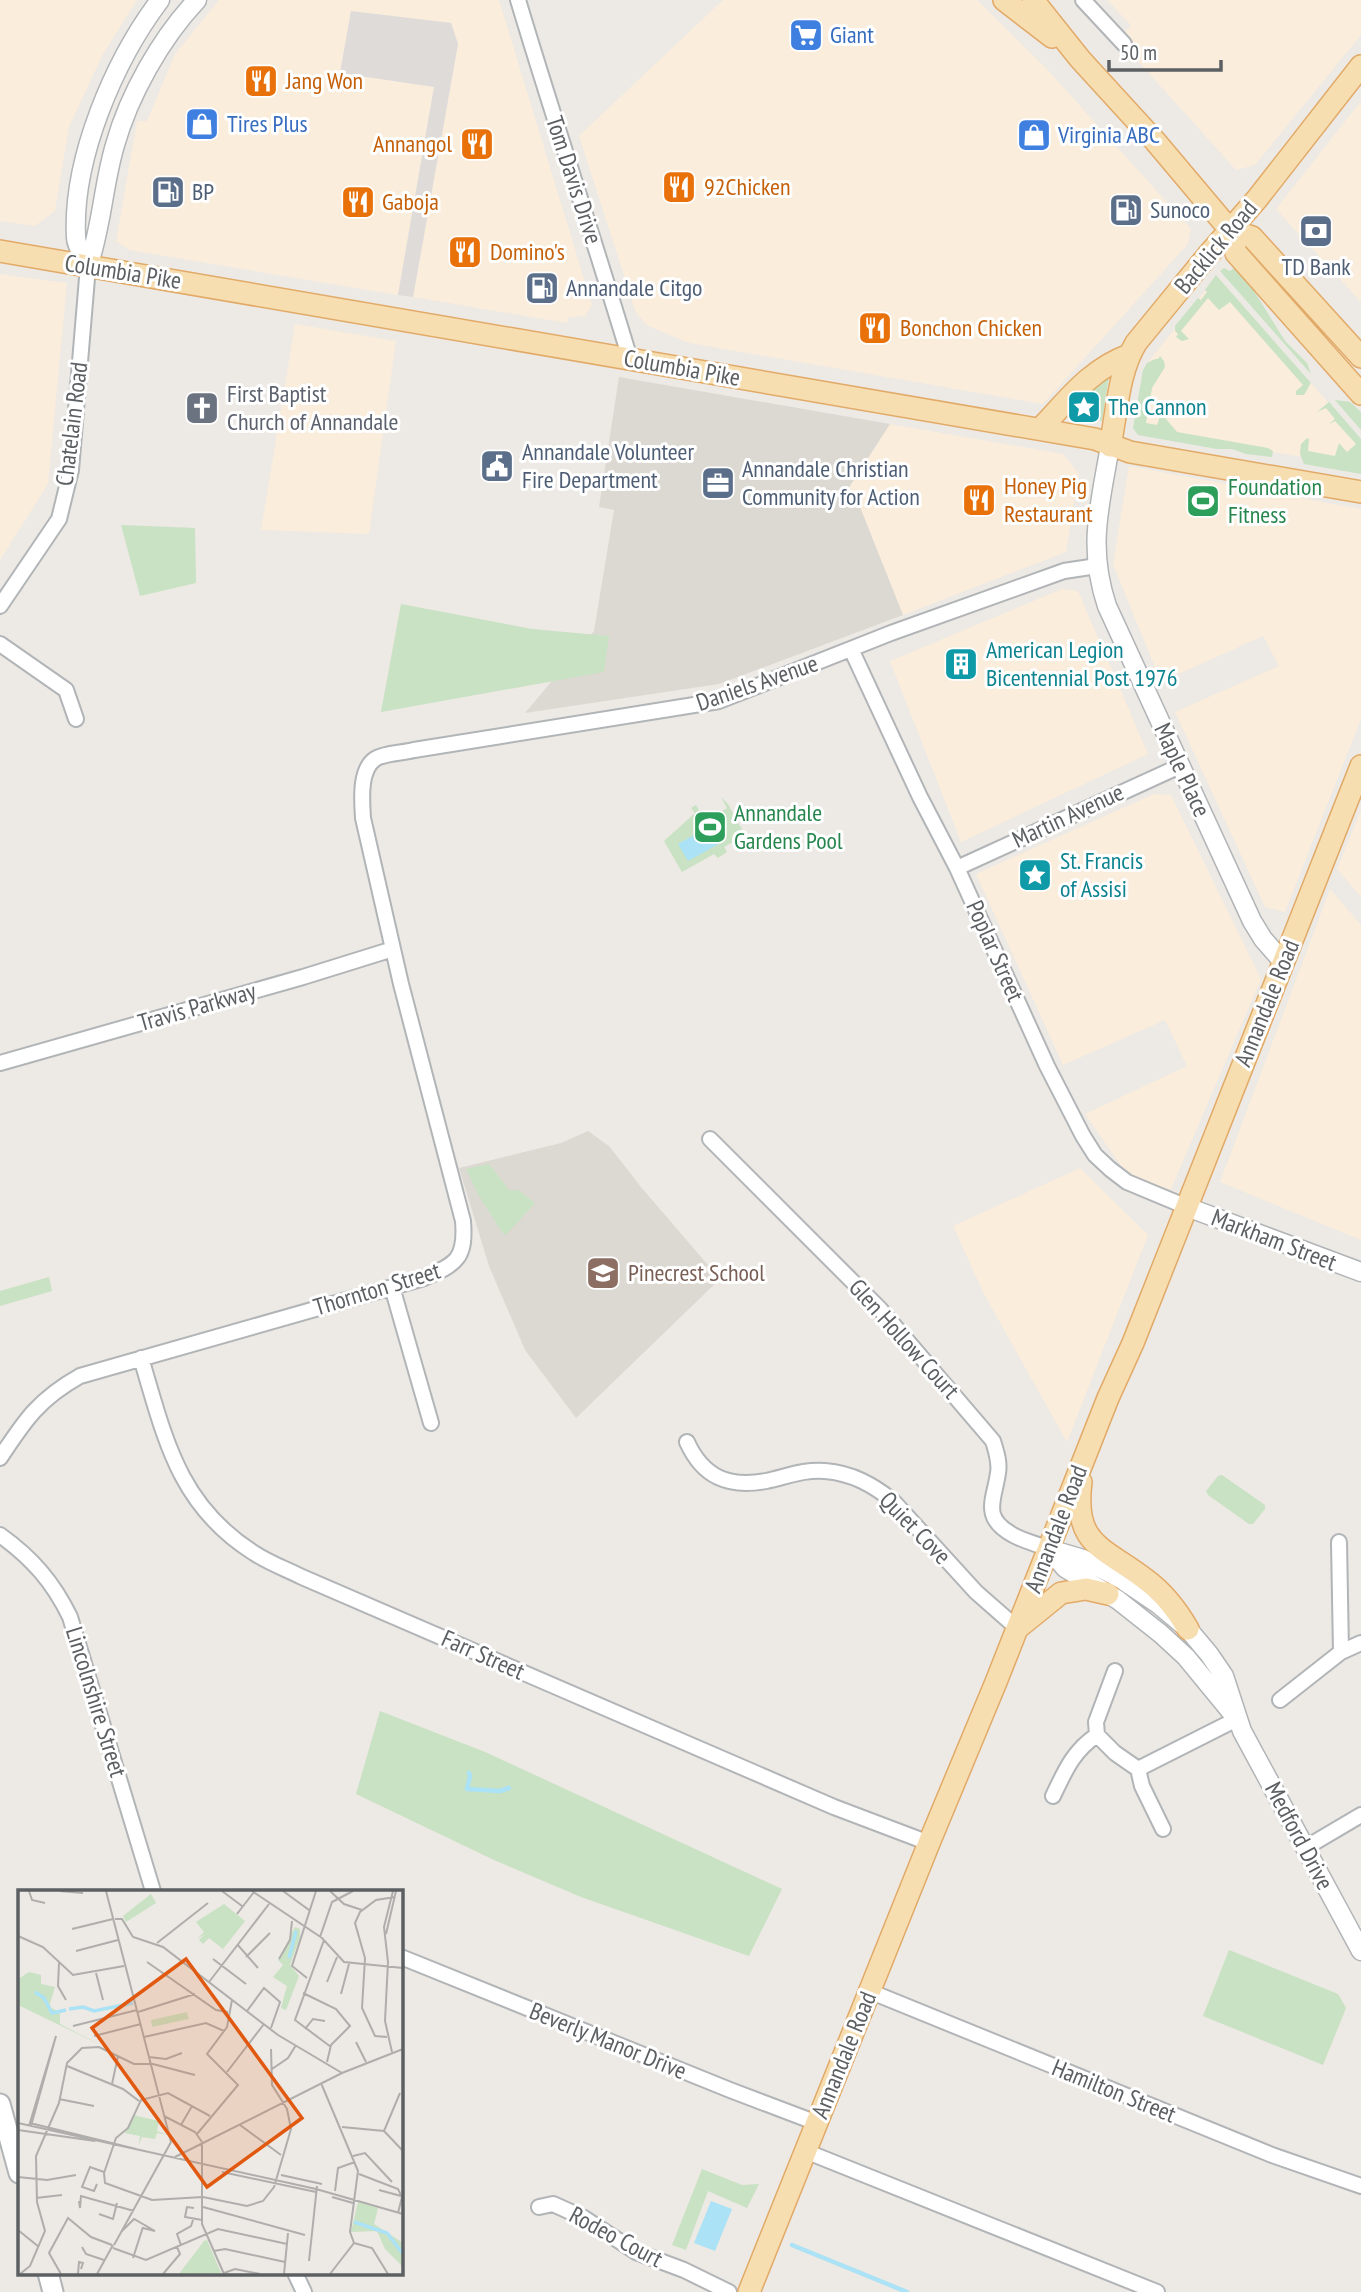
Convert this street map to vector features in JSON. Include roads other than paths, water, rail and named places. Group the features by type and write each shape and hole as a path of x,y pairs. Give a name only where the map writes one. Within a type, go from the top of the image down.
{"main road":[{"path":"1004,0 1080,59"},
{"path":"1033,0 1080,59 1155,141 1230,230 1236,253 1361,394"},
{"name":"Backlick Road","path":"1110,446 1123,371 1136,343 1264,191 1361,66"},
{"path":"1230,230 1252,237 1361,357"},
{"name":"Columbia Pike","path":"0,251 1040,429 1095,439 1130,452 1361,492"},
{"path":"1040,429 1090,376 1111,361 1129,355"},
{"name":"Annandale Road","path":"749,2292 929,1843 978,1728 1085,1455 1133,1343 1361,766"},
{"path":"1085,1455 1079,1515 1090,1537 1099,1548 1154,1587 1174,1608 1188,1629"},
{"path":"1017,1628 1061,1593 1086,1589 1108,1594"},
{"path":"0,2104 18,2169"},
{"path":"48,2274 53,2292"}],"street":[{"path":"88,266 75,239 79,189 86,155 108,93 131,44 160,0"},
{"path":"88,266 97,242 114,146 124,118 163,43 197,0"},
{"name":"Tom Davis Drive","path":"518,0 554,123 596,246 630,359"},
{"path":"1083,0 1124,44"},
{"name":"Chatelain Road","path":"0,606 59,519 71,470 88,266"},
{"name":"Maple Place","path":"1110,446 1098,516 1096,546 1100,583 1107,606 1252,921 1283,962"},
{"name":"Daniels Avenue","path":"368,768 376,759 414,750 719,701 851,649 1064,571 1097,566"},
{"path":"0,644 66,690 76,719"},
{"name":"Poplar Street","path":"851,649 920,797 957,868 1047,1066 1083,1136 1110,1169 1127,1182 1186,1207"},
{"name":"Martin Avenue","path":"957,868 1180,766"},
{"name":"Thornton Street","path":"0,1458 29,1416 43,1401 80,1376 424,1278 448,1268 463,1251 463,1221 393,949 363,818 364,778 368,768"},
{"name":"Travis Parkway","path":"0,1063 393,949"},
{"name":"Glen Hollow Court","path":"710,1139 880,1309 986,1432 993,1441 998,1456 999,1472 990,1504 992,1516 1013,1535 1049,1549"},
{"name":"Markham Street","path":"1186,1207 1361,1272"},
{"path":"393,1287 431,1423"},
{"name":"Farr Street","path":"141,1358 175,1466 207,1514 227,1534 253,1553 313,1582 675,1739 834,1807 929,1843"},
{"name":"Quiet Cove","path":"687,1442 702,1467 728,1482 764,1481 801,1472 823,1471 860,1479 878,1489 893,1501 976,1591 1017,1628"},
{"name":"Lincolnshire Street","path":"0,1535 45,1573 70,1617 153,1890"},
{"path":"1339,1542 1341,1652"},
{"name":"Medford Drive","path":"1049,1549 1065,1568 1142,1617 1186,1657 1237,1719"},
{"name":"Medford Drive","path":"1049,1549 1083,1559 1121,1579 1188,1629 1224,1676 1237,1719 1361,1951"},
{"path":"1280,1700 1341,1652 1361,1643"},
{"path":"1115,1671 1096,1722 1097,1735 1115,1753 1138,1769 1142,1786 1163,1829"},
{"path":"1138,1769 1237,1719"},
{"path":"1053,1796 1069,1762 1078,1750 1097,1735"},
{"path":"1305,1848 1361,1815"},
{"name":"Beverly Manor Drive","path":"402,1957 817,2123"},
{"name":"Hamilton Street","path":"869,1991 1272,2155 1361,2186"},
{"path":"805,2151 1157,2292"},
{"name":"Rodeo Court","path":"539,2207 553,2204 584,2218 636,2252 684,2270 729,2292"},
{"path":"295,2274 304,2292"}],"water":[{"path":"714,824 724,841 688,861 678,844"},
{"path":"711,2201 732,2209 715,2251 694,2243"}],"waterway":[{"path":"469,1773 467,1789 500,1791 509,1788"},
{"path":"792,2245 907,2292"}],"place":[{"name":"Giant","path":"806,35"},
{"name":"Jang Won","path":"261,81"},
{"name":"Tires Plus","path":"202,124"},
{"name":"Virginia ABC","path":"1034,135"},
{"name":"Annangol","path":"477,144"},
{"name":"92Chicken","path":"679,187"},
{"name":"BP","path":"168,192"},
{"name":"Gaboja","path":"358,202"},
{"name":"Sunoco","path":"1126,210"},
{"name":"TD Bank","path":"1316,231"},
{"name":"Domino's","path":"465,252"},
{"name":"Annandale Citgo","path":"542,288"},
{"name":"Bonchon Chicken","path":"875,328"},
{"name":"The Cannon","path":"1084,407"},
{"name":"First Baptist Church of Annandale","path":"202,408"},
{"name":"Annandale Volunteer Fire Department","path":"497,466"},
{"name":"Annandale Christian Community for Action","path":"718,483"},
{"name":"Honey Pig Restaurant","path":"979,500"},
{"name":"Foundation Fitness","path":"1203,501"},
{"name":"American Legion Bicentennial Post 1976","path":"961,664"},
{"name":"Annandale Gardens Pool","path":"710,827"},
{"name":"St. Francis of Assisi","path":"1035,875"},
{"name":"Pinecrest School","path":"603,1273"}]}
